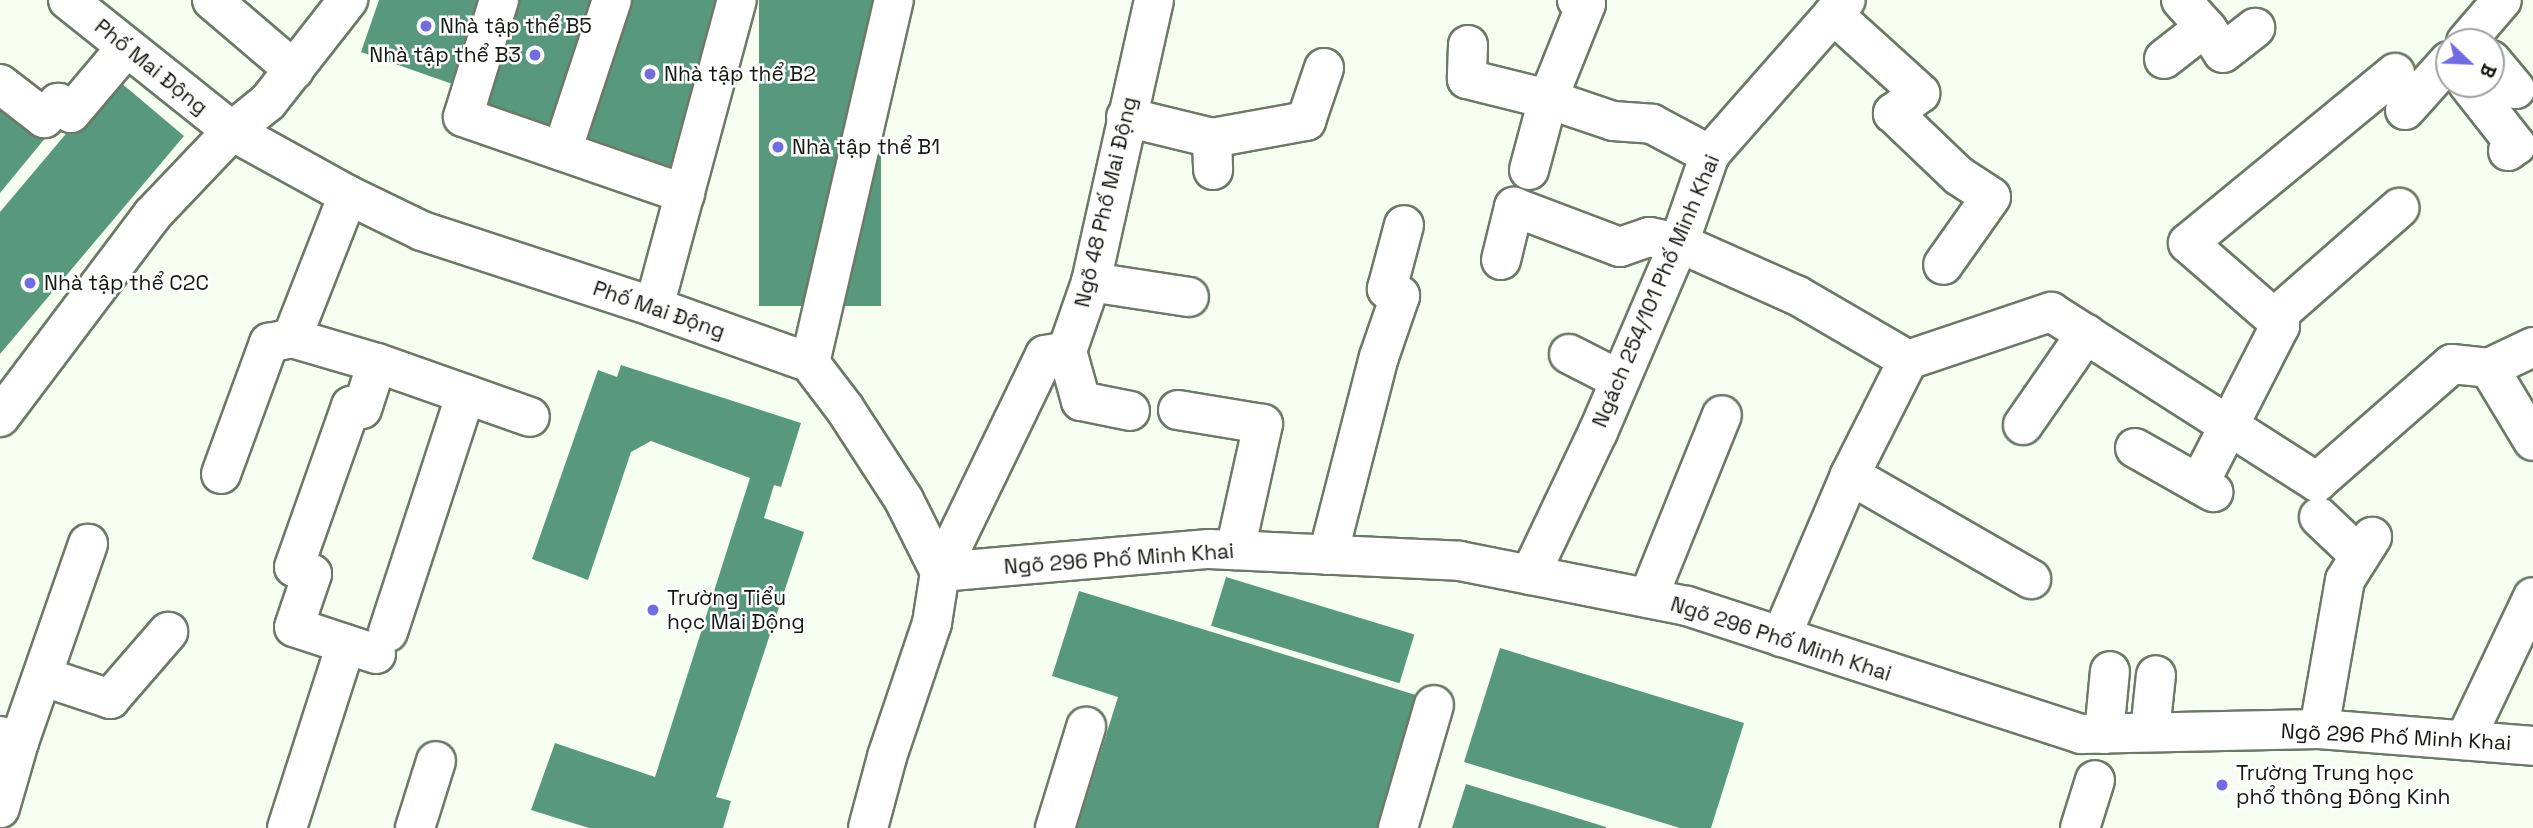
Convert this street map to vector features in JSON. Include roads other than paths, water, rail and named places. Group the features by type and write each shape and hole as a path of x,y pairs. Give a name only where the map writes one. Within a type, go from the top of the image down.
{"street":[{"name":"Phố Mai Động","path":"68,0 232,131 348,195 422,231 654,307 810,363"},
{"path":"212,0 294,70"},
{"path":"0,417 152,215 232,131 268,103 348,0"},
{"path":"499,0 463,117 685,194"},
{"path":"562,152 612,0"},
{"path":"654,307 737,0"},
{"path":"894,0 810,363 845,409 904,500 940,572"},
{"name":"Ngõ 48 Phố Mai Động","path":"1067,351 1091,282 1154,0"},
{"path":"1529,170 1548,99 1586,4 1577,0"},
{"path":"2484,28 2502,0"},
{"path":"1840,7 1920,93 1893,113 1959,176 1990,197 1943,265"},
{"name":"Ngách 254/101 Phố Minh Khai","path":"1530,575 1620,380 1679,243 1710,155 1840,7"},
{"path":"2164,59 2193,13 2223,53 2255,28"},
{"path":"1468,45 1466,79 1548,99 1613,121 1652,124 1710,155"},
{"path":"0,84 44,118 58,103 71,113 126,48"},
{"path":"1126,117 1212,154 1306,121 1324,68"},
{"path":"2135,447 2206,488 2228,425 2280,326 2188,243 2395,73"},
{"path":"2505,80 2515,89"},
{"path":"2405,110 2435,82"},
{"path":"2479,98 2516,145 2508,152"},
{"path":"292,338 348,195"},
{"path":"1501,260 1514,208 1619,247 1649,237 1679,243 1798,296 1908,360"},
{"path":"2274,318 2399,208"},
{"path":"1328,555 1386,374 1400,296 1387,289 1404,225"},
{"path":"1091,282 1189,297"},
{"path":"1781,637 1850,475 1908,360 2051,312 2317,482 2452,364 2489,368 2533,347"},
{"path":"2026,428 2086,334"},
{"path":"221,474 269,343 292,338 377,363 530,417"},
{"path":"868,828 887,757 932,623 940,572 1045,355 1067,351 1081,401 1130,411"},
{"path":"1569,354 1620,380"},
{"path":"370,643 294,627 312,574 294,567 351,406 362,409 377,363"},
{"path":"2489,368 2533,441"},
{"path":"287,828 370,643 466,394"},
{"path":"1178,410 1263,424 1235,550"},
{"path":"1648,598 1722,415"},
{"path":"1850,475 2031,579"},
{"path":"2319,517 2365,546 2345,580 2319,729"},
{"path":"0,808 9,739 44,677 88,544"},
{"name":"Ngõ 296 Phố Minh Khai","path":"940,572 1209,549 1460,561 1687,606 2081,734 2319,729 2533,746"},
{"path":"2465,740 2533,597"},
{"path":"44,677 110,699 168,632"},
{"path":"2104,734 2110,671"},
{"path":"2150,732 2156,675"},
{"path":"1398,828 1434,705"},
{"path":"1055,828 1086,727"},
{"path":"415,828 436,761"},
{"path":"2080,828 2095,780"}],"place":[{"name":"Nhà tập thể B5","path":"426,26"},
{"name":"Nhà tập thể B3","path":"535,55"},
{"name":"Nhà tập thể B2","path":"650,74"},
{"name":"Nhà tập thể B1","path":"778,147"},
{"name":"Nhà tập thể C2C","path":"30,283"},
{"name":"Trường Tiểu học Mai Động","path":"653,610"},
{"name":"Trường Trung học phổ thông Đông Kinh","path":"2222,785"}]}
